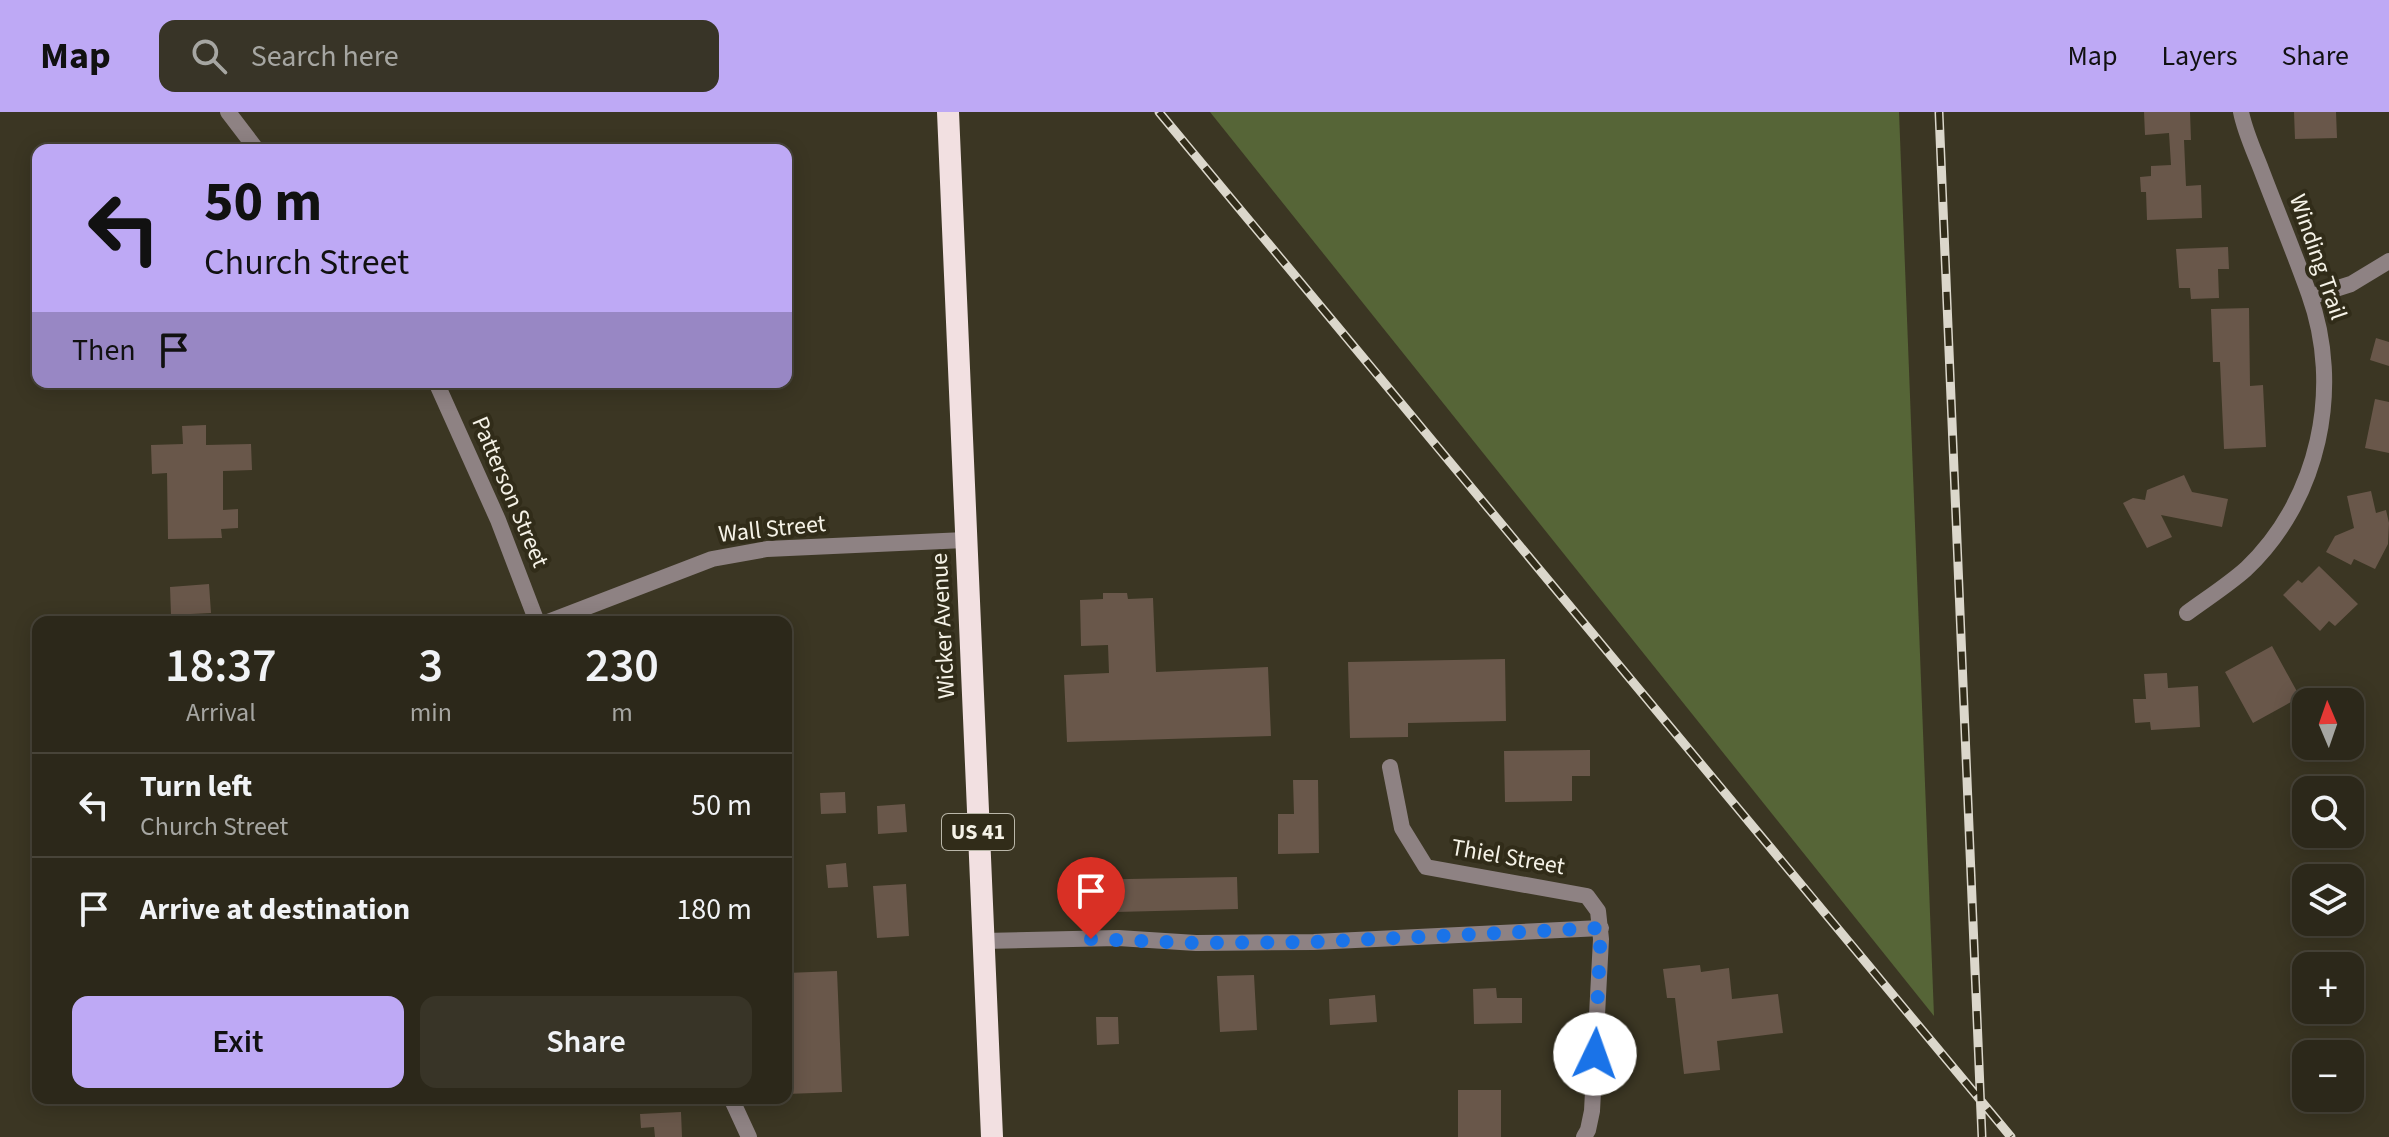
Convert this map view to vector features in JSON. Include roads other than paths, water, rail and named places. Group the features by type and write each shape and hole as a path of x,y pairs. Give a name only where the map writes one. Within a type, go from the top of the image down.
{"highway":[{"name":"Wicker Avenue","path":"948,112 992,1137"}],"street":[{"path":"228,112 252,144"},
{"name":"Winding Trail","path":"2187,613 2246,569 2276,534 2301,491 2319,442 2325,385 2322,341 2310,297 2241,112"},
{"path":"2310,297 2351,284 2389,261"},
{"name":"Patterson Street","path":"439,388 498,520 535,616"},
{"name":"Wall Street","path":"564,616 712,559 767,549 965,540"},
{"name":"Thiel Street","path":"1390,767 1402,828 1426,867 1587,896 1598,911 1601,928"},
{"path":"983,941 1118,938 1196,943 1314,942 1601,928 1592,1111 1584,1137"},
{"path":"734,1104 749,1137"}],"railway":[{"path":"1159,112 2011,1137"},
{"path":"1939,112 1982,1137"}]}
